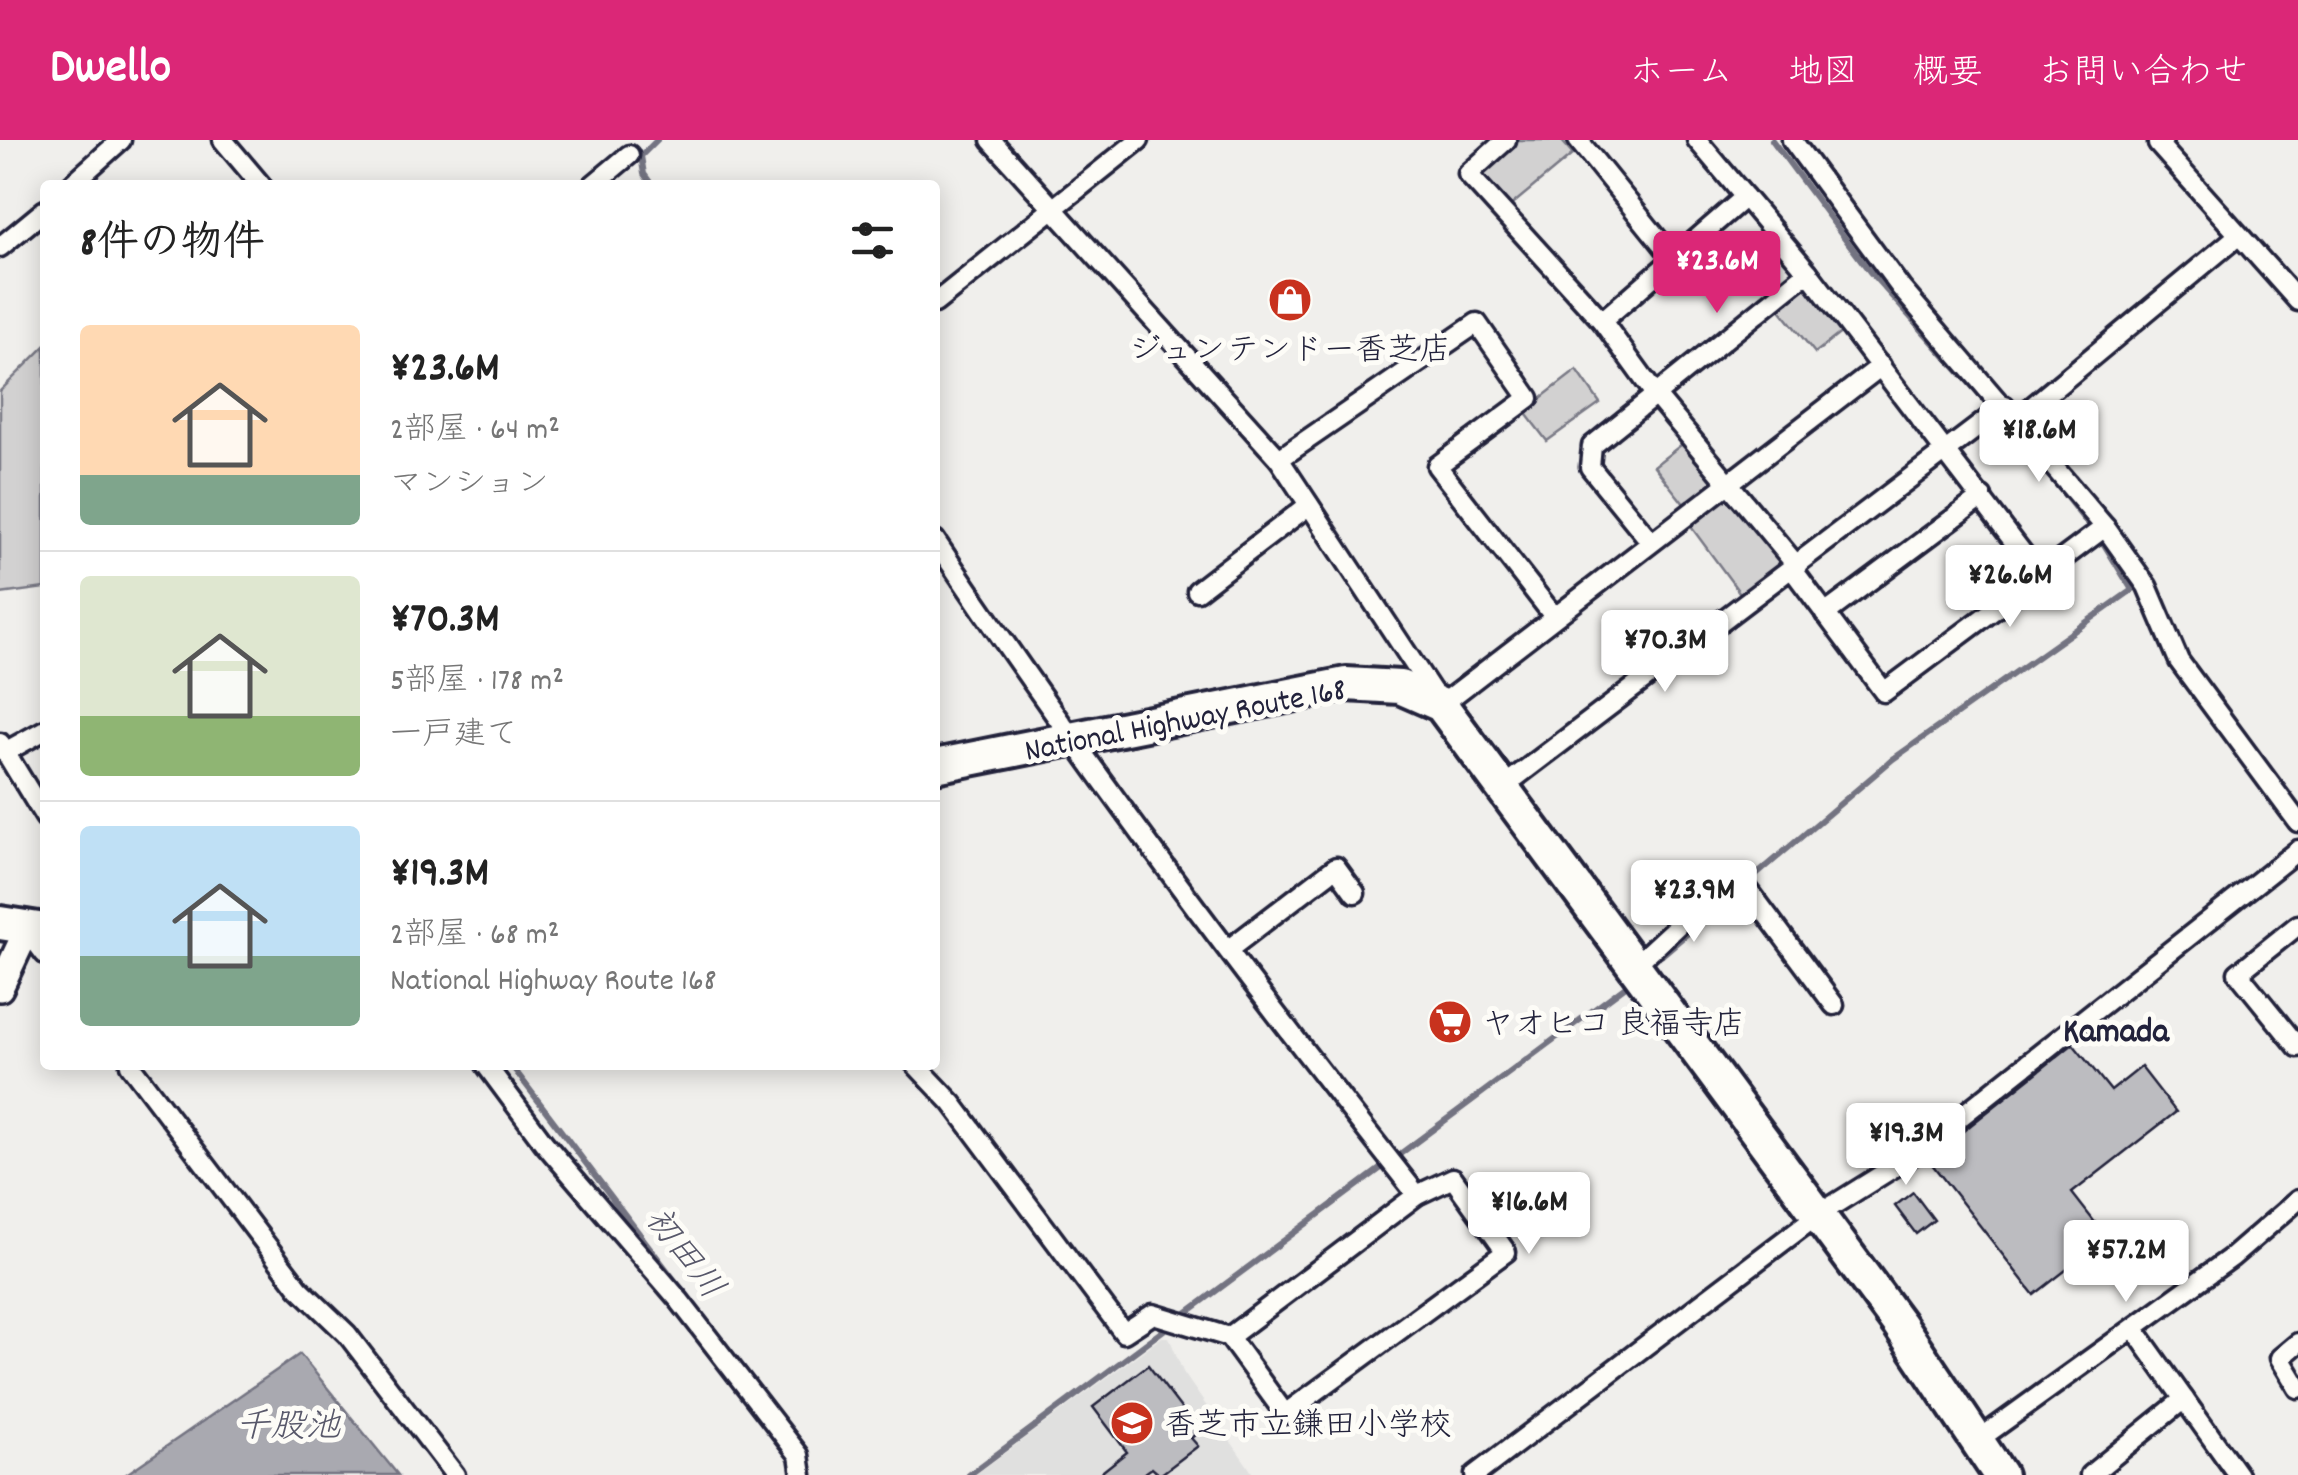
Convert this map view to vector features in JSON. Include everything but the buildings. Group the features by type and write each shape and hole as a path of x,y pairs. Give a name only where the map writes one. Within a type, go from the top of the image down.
{"highway":[{"name":"National Highway Route 168","path":"940,765 1346,684 1400,687 1441,705"},
{"path":"1441,705 1820,1214 2000,1475"}],"street":[{"path":"77,180 121,140"},
{"path":"224,140 256,180"},
{"path":"992,140 1279,460 1441,705 1553,614 1880,366"},
{"path":"940,300 1052,205 1139,140"},
{"path":"1506,140 1468,174 1602,321 1656,397 1795,568 1884,692 2105,527"},
{"path":"1578,140 1674,258"},
{"path":"1698,140 1808,272 2041,577"},
{"path":"1792,140 1901,288 2105,527 2147,586 2180,661 2298,822"},
{"path":"2159,141 2298,301"},
{"path":"599,180 629,155"},
{"path":"1602,321 1745,197"},
{"path":"0,247 40,214"},
{"path":"1504,786 1795,568 1944,448 2010,413 2239,236"},
{"path":"1651,542 1590,467 1592,446 1808,272"},
{"path":"1279,460 1476,323 1529,398 1437,466 1553,614"},
{"path":"1826,614 1982,497"},
{"path":"1198,590 1309,505"},
{"path":"940,547 1260,996 1417,1195"},
{"path":"40,732 3,748 40,809"},
{"path":"1476,1475 1820,1214 1907,1159 2298,850"},
{"path":"1229,948 1336,867 1355,892"},
{"path":"1635,965 1729,878 1742,884 1834,1005"},
{"path":"2298,925 2238,973 2298,1047"},
{"path":"0,988 29,934"},
{"path":"134,1070 299,1288 347,1334 455,1475"},
{"path":"490,1070 544,1143 679,1300 799,1455 802,1475"},
{"path":"921,1070 952,1103 1124,1333 1152,1314 1229,1337 1285,1414 1506,1252 1453,1178 1417,1195 1229,1337"},
{"path":"1978,1440 2232,1257 2298,1200"},
{"path":"2134,1329 2238,1475"},
{"path":"2298,1344 2280,1358 2298,1388"},
{"path":"2090,1475 2184,1399"}],"shaded area":[{"path":"1513,140 1561,140 1573,154 1508,208 1475,174"},
{"path":"1808,279 1847,328 1815,353 1778,307"},
{"path":"40,351 40,589 0,594 0,391"},
{"path":"1577,370 1600,403 1547,441 1524,411"},
{"path":"1686,441 1720,485 1688,509 1654,466"},
{"path":"1730,493 1784,565 1742,596 1689,524"},
{"name":"香芝市立鎌田小学校","path":"1162,1337 1169,1337 1183,1372 1254,1475 975,1475"}],"water":[{"name":"千股池","path":"300,1354 398,1475 125,1475"}],"waterway":[{"name":"初田川","path":"648,180 641,156 657,140"},
{"path":"1772,140 1870,272 2023,443"},
{"path":"1661,956 1893,759 2132,590 2105,546 2040,464"},
{"path":"969,1475 1631,982"},
{"name":"初田川","path":"515,1070 807,1454"}],"place":[{"name":"ジュンテンドー香芝店","path":"1290,300"},
{"name":"ヤオヒコ 良福寺店","path":"1450,1022"},
{"name":"香芝市立鎌田小学校","path":"1132,1423"}],"district":[{"name":"Kamada","path":"2116,1029"}]}
